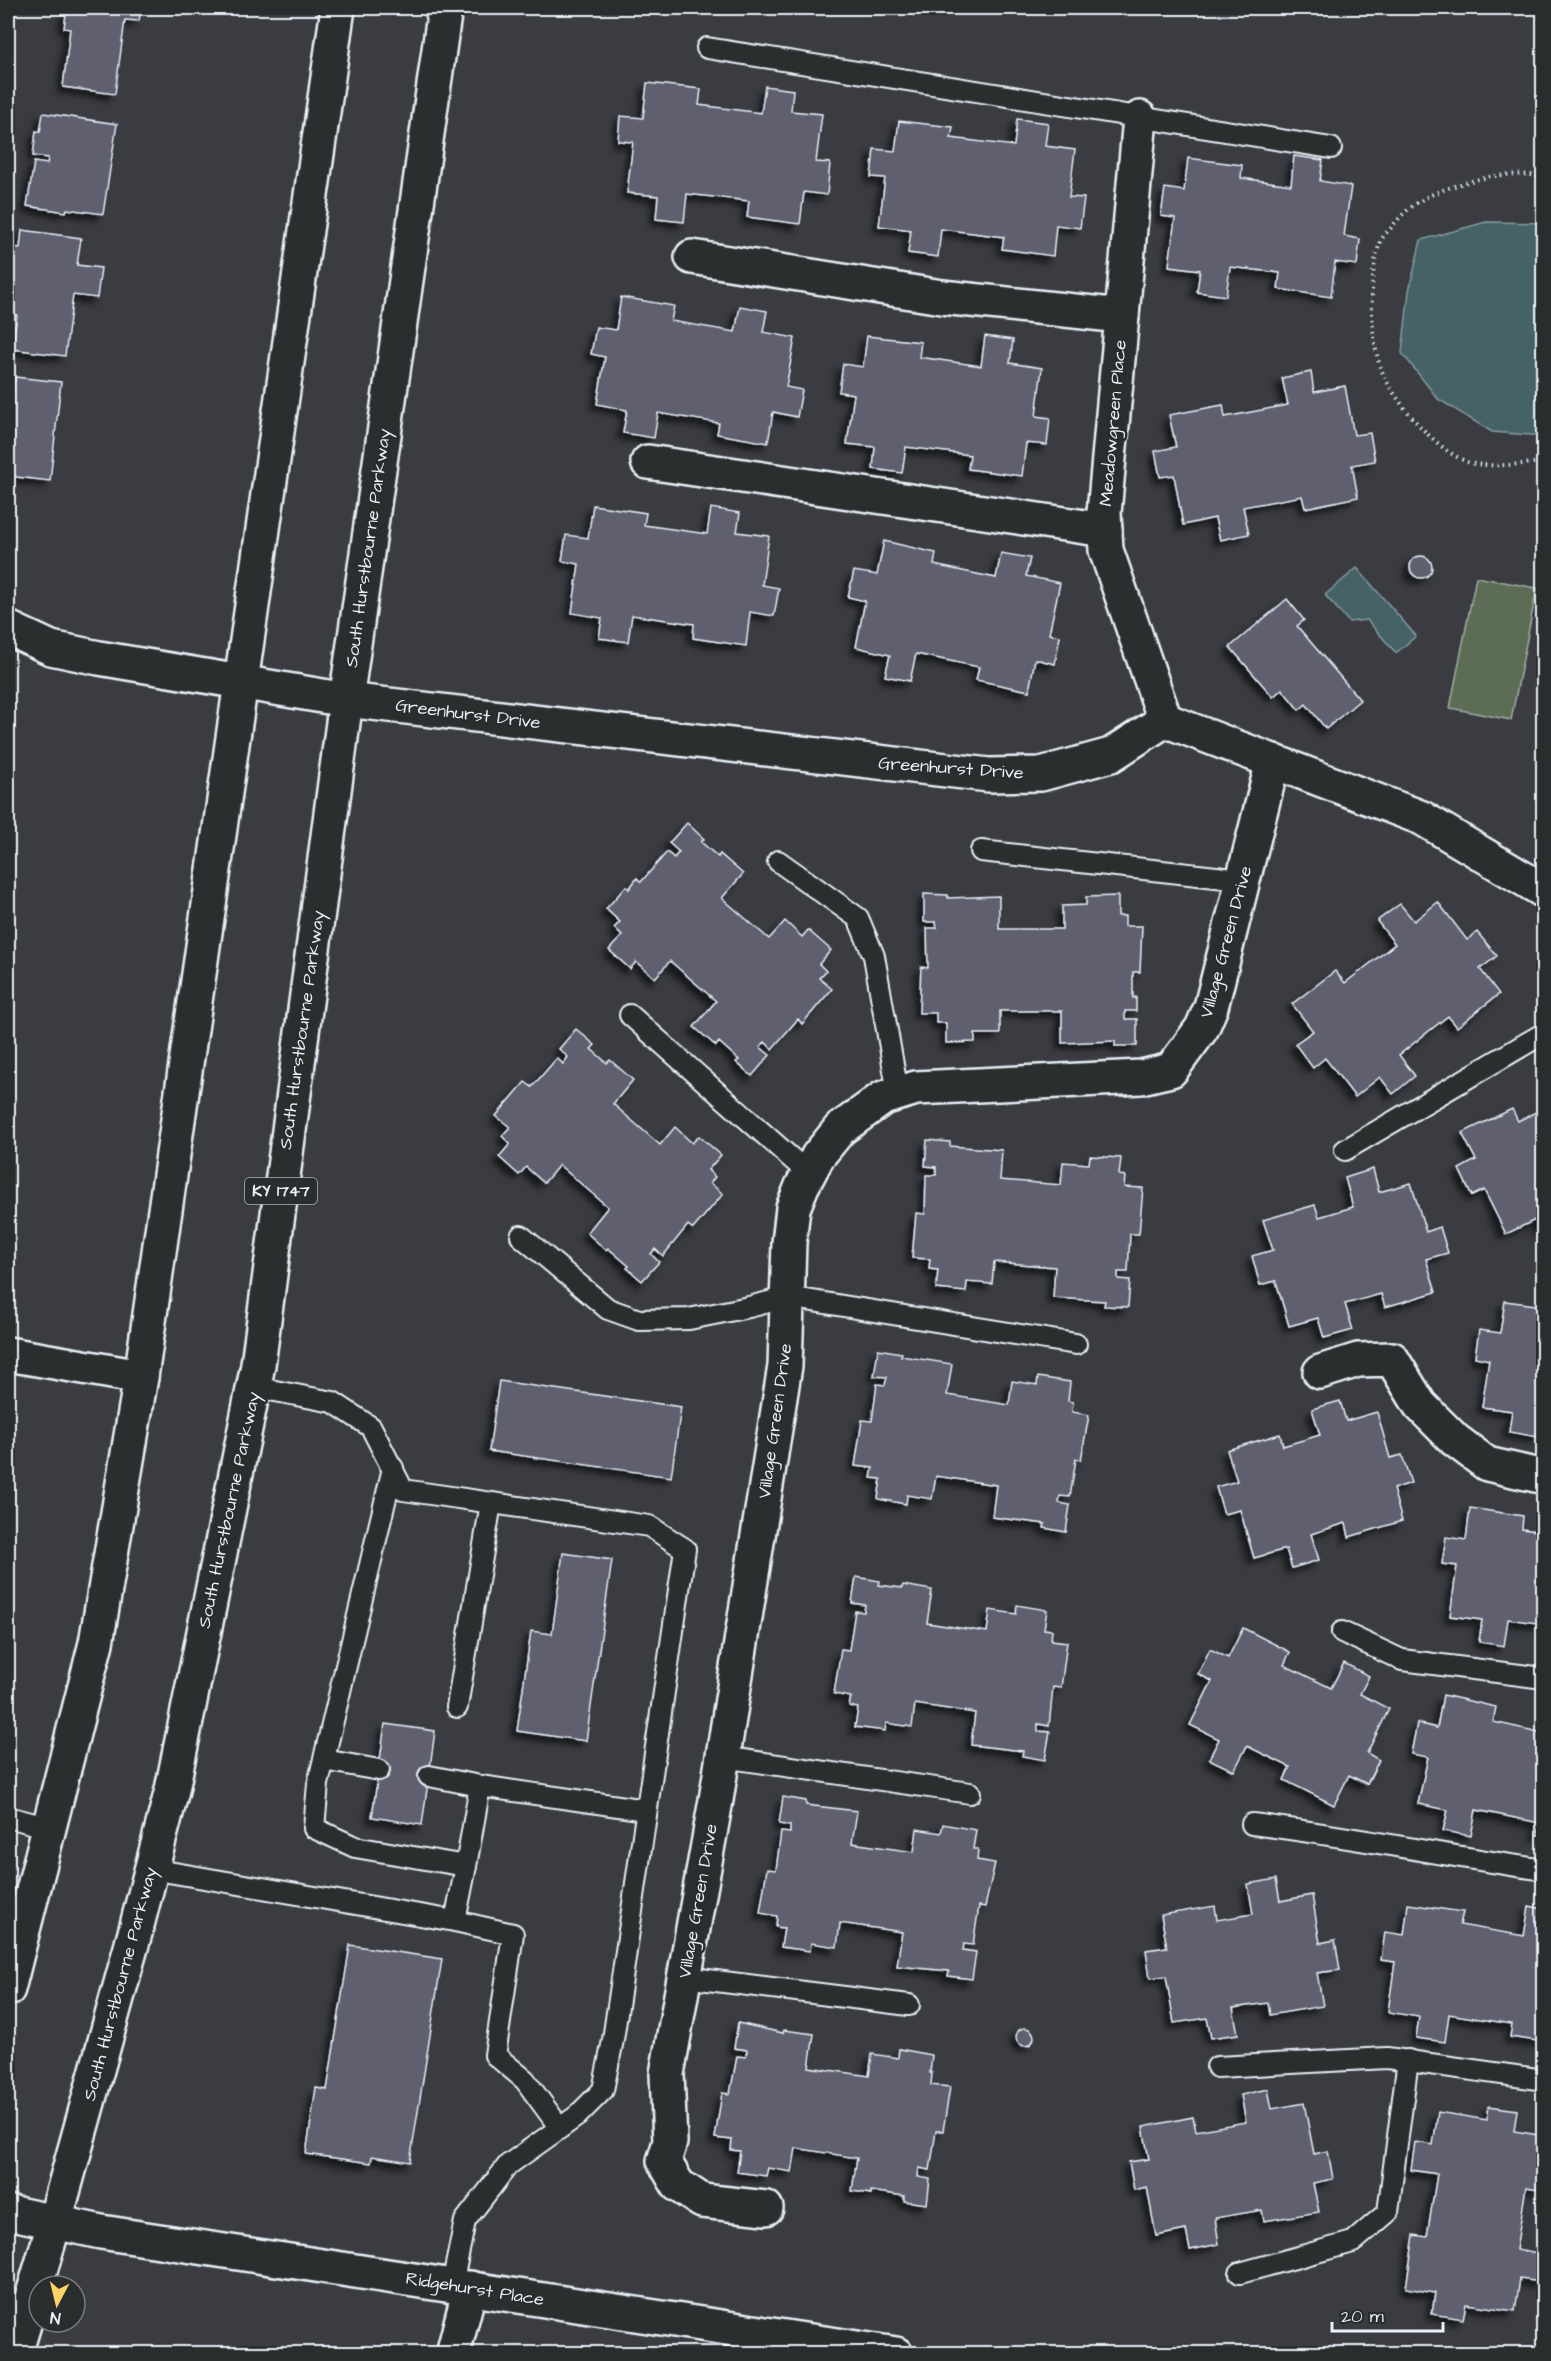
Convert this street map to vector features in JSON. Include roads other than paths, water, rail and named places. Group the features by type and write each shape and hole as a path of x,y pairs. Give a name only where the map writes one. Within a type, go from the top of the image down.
{"street":[{"path":"8,1989 96,1643 141,1377 239,683 338,8"},
{"name":"South Hurstbourne Parkway","path":"15,2354 55,2220 172,1790 254,1387 346,700 446,8"},
{"name":"Meadowgreen Place","path":"1140,118 1104,513 1106,550 1165,720"},
{"path":"692,257 942,297 1122,316"},
{"path":"648,462 1105,530"},
{"name":"Greenhurst Drive","path":"8,628 51,648 239,683 346,700 989,775 1041,774 1111,755 1165,720"},
{"path":"1165,720 1422,818 1544,891"},
{"name":"Village Green Drive","path":"766,2208 702,2201 678,2186 664,2161 670,2142 667,2074 723,1757 785,1366 793,1208 818,1156 840,1129 883,1098 916,1088 1142,1077 1171,1070 1202,1028 1210,1007 1273,761"},
{"path":"8,1354 141,1377"},
{"path":"1320,1372 1358,1360 1392,1359 1420,1405 1455,1440 1487,1464 1544,1477"},
{"name":"Ridgehurst Place","path":"8,2211 101,2232 896,2354"},
{"path":"453,2354 461,2287"}],"lane":[{"path":"707,48 1331,148"},
{"path":"981,851 1243,880"},
{"path":"778,861 858,918 874,956 898,1093"},
{"path":"630,1015 808,1174"},
{"path":"1345,1150 1544,1033"},
{"path":"521,1236 608,1309 639,1320 689,1319 788,1297 1076,1344"},
{"path":"254,1387 333,1402 371,1427 403,1490 649,1526 685,1549 613,2040 603,2090 577,2116 508,2165 465,2221 461,2287"},
{"path":"393,1468 318,1784 314,1827 355,1847 466,1866"},
{"path":"457,1707 491,1503"},
{"path":"1342,1632 1402,1660 1544,1678"},
{"path":"723,1757 970,1793"},
{"path":"324,1760 379,1770"},
{"path":"429,1776 480,1786 646,1810"},
{"path":"455,1921 480,1786"},
{"path":"8,1817 50,1828"},
{"path":"1252,1824 1334,1834 1448,1856 1544,1870"},
{"path":"151,1869 455,1921 513,1934 495,2055 525,2080 560,2128"},
{"path":"684,1977 909,2005"},
{"path":"1217,2067 1387,2058 1544,2080"},
{"path":"1240,2273 1353,2242 1388,2212 1408,2060"}],"water":[{"path":"1486,222 1543,223 1543,436 1492,432 1438,399 1402,353 1409,291 1421,240"},
{"path":"1357,568 1416,636 1396,653 1367,620 1349,622 1325,595"}]}
